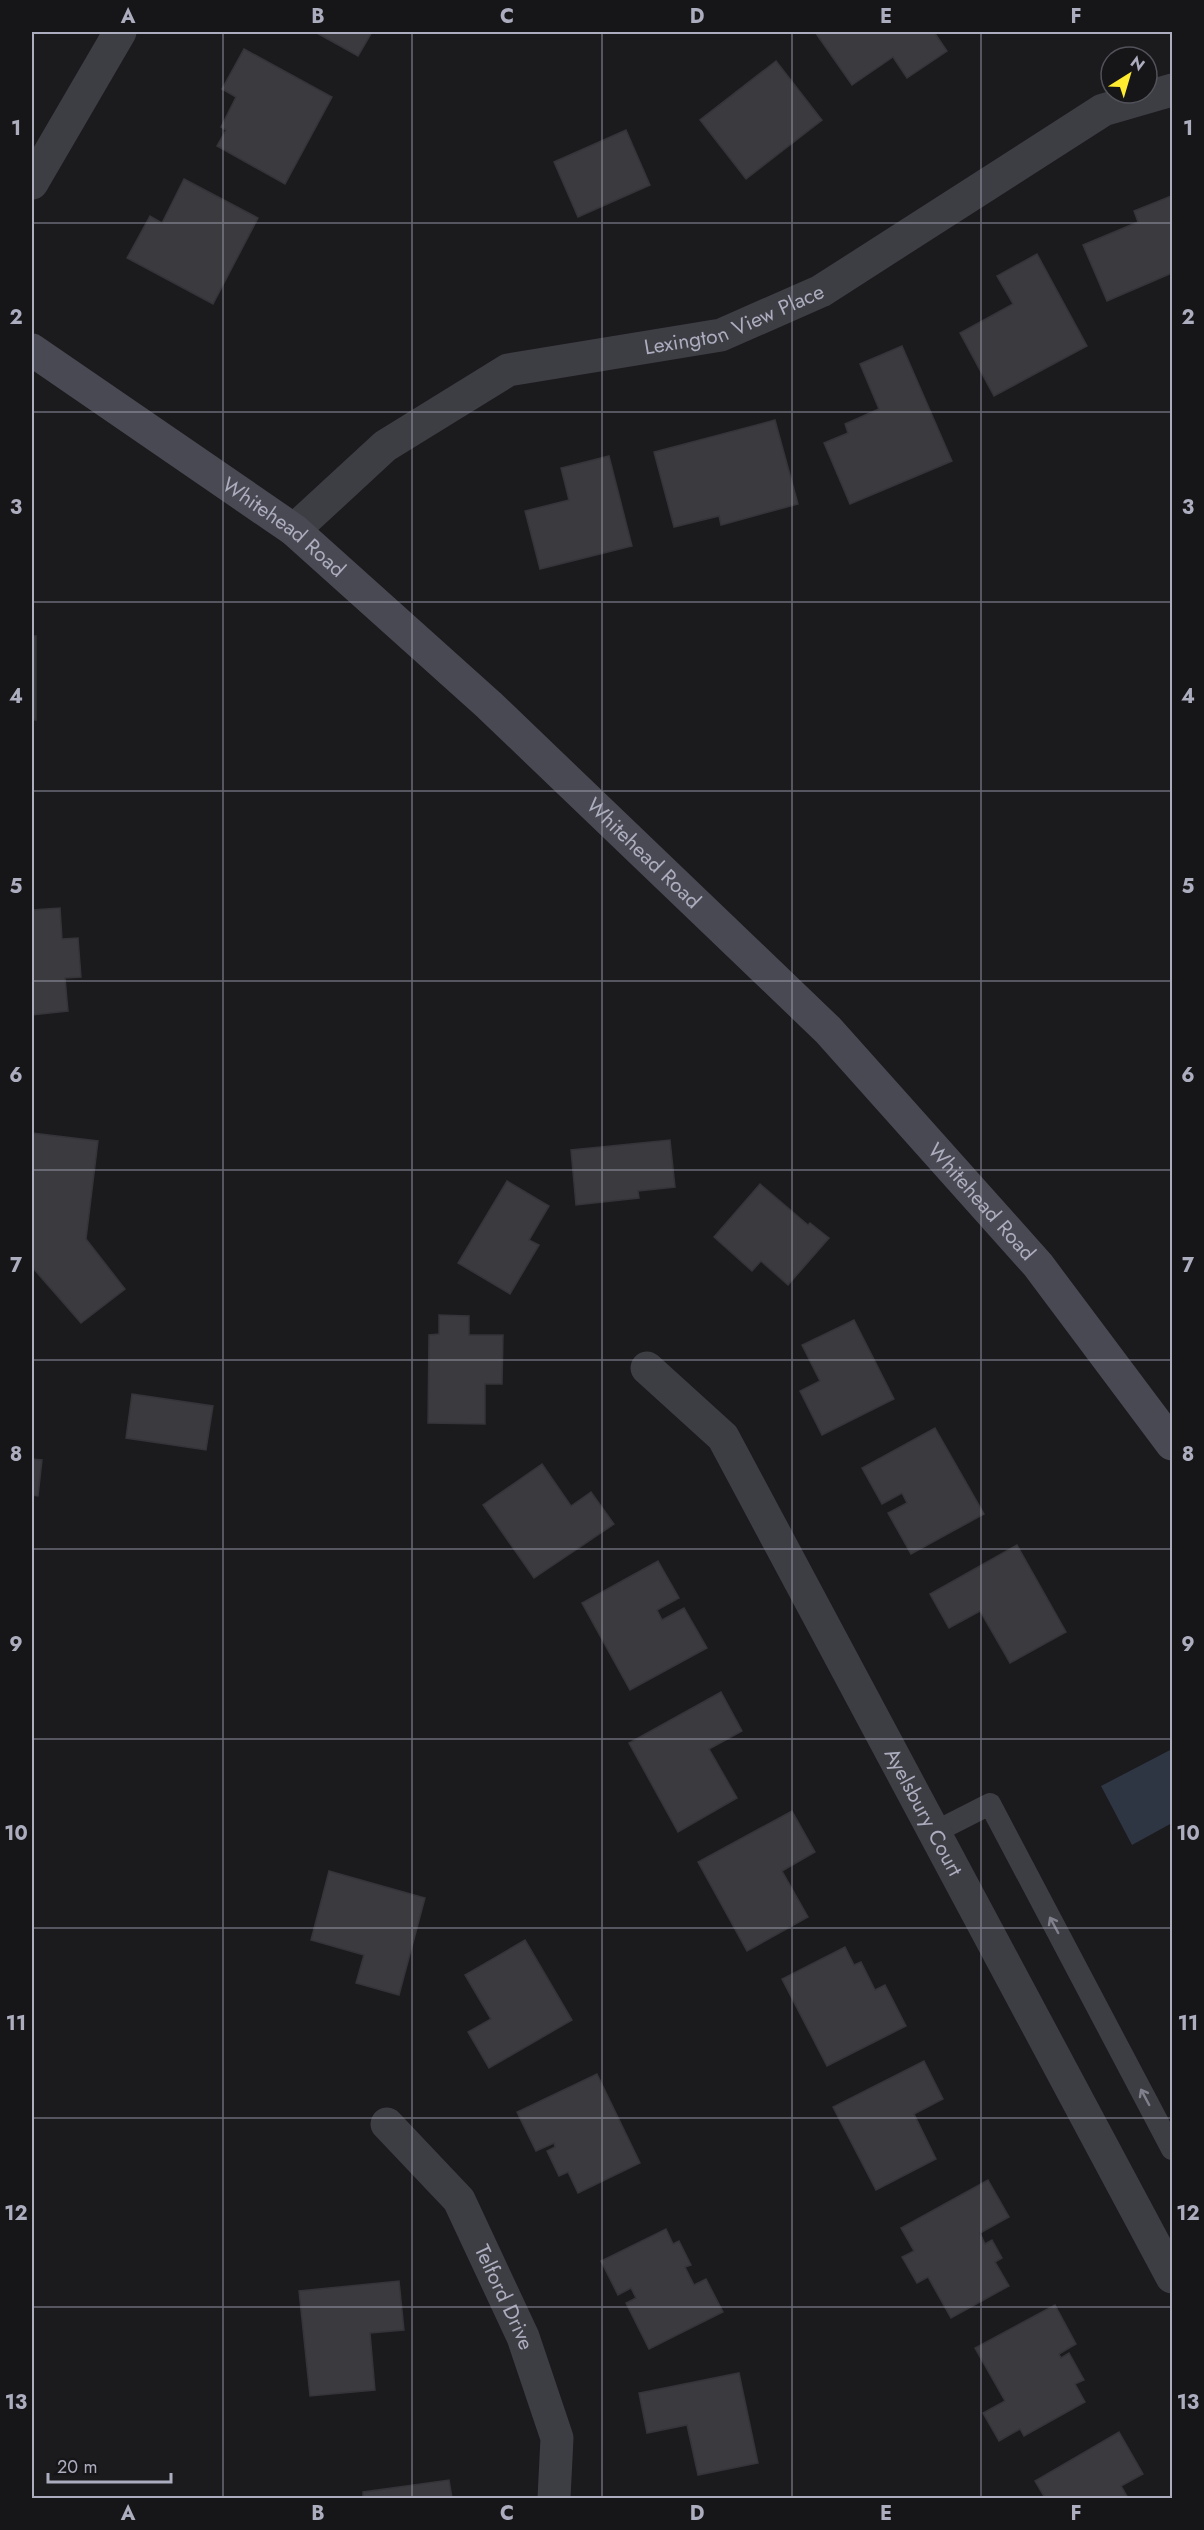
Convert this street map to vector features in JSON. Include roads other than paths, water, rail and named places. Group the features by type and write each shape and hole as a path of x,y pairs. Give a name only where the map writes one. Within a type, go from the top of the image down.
{"street":[{"path":"32,183 120,32"},
{"name":"Lexington View Place","path":"294,530 385,446 508,369 721,335 820,291 1103,110 1173,90"},
{"name":"Whitehead Road","path":"32,350 294,530 489,705 828,1030 1038,1265 1173,1444"},
{"name":"Ayelsbury Court","path":"647,1368 723,1437 1170,2267"},
{"name":"Telford Drive","path":"387,2124 459,2200 524,2337 557,2438 554,2499"}],"lane":[{"path":"935,1832 990,1804 1173,2149"}],"water":[{"path":"1172,1749 1172,1823 1132,1845 1101,1786"}]}
